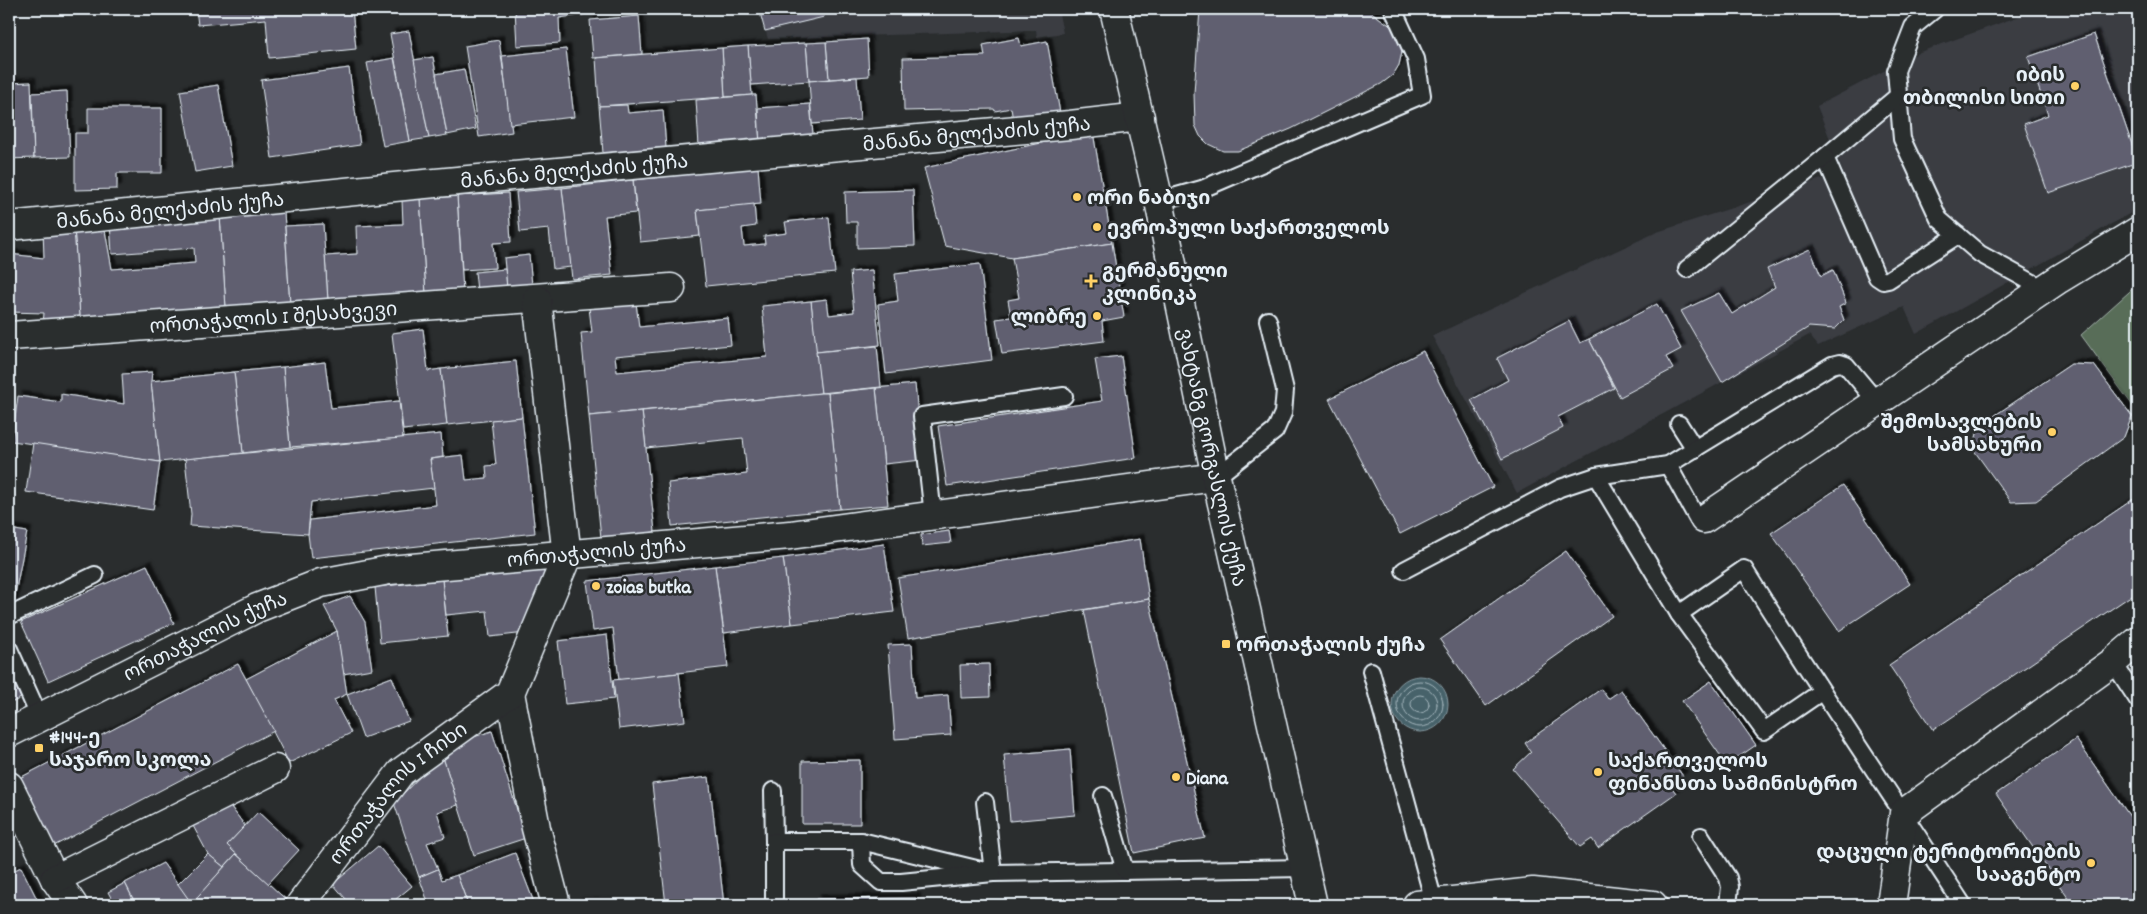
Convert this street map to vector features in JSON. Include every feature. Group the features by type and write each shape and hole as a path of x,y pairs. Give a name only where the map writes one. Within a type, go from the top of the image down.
{"street":[{"name":"ვახტანგ გორგასლის ქუჩა","path":"1114,9 1159,201 1216,477 1313,905"},
{"name":"მანანა მელქაძის ქუჩა","path":"9,226 414,185 1140,117"},
{"path":"1704,519 2044,289 2138,230"},
{"name":"ორთაჭალის I შესახვევი","path":"10,336 671,288"},
{"path":"537,299 567,556 510,693 536,828 556,905"},
{"name":"ორთაჭალის ქუჩა","path":"9,733 257,608 321,583 389,570 567,556 790,535 1216,477"},
{"path":"1891,905 1904,813 2113,662 2138,641"},
{"name":"ორთაჭალის I ჩიხი","path":"300,905 401,772 510,693"},
{"path":"55,879 275,769"},
{"path":"9,786 55,879 73,905"},
{"path":"1425,904 1496,901 1533,892 1653,905"}],"lane":[{"path":"1159,201 1202,189 1422,95 1416,59 1393,9"},
{"path":"1935,9 1913,27 1896,71 1902,140 1939,219 1980,254 2044,289"},
{"path":"1687,269 1825,158 1898,96"},
{"path":"1825,158 1877,277 1883,281 1888,280 1958,235"},
{"path":"1216,477 1274,431 1283,413 1285,390 1268,320"},
{"path":"1404,570 1560,488 1596,476 1668,465 1832,365 1840,363 1846,365 1877,402"},
{"path":"933,516 922,416 1064,396"},
{"path":"1679,424 1695,449"},
{"path":"1668,465 1697,518 1704,519"},
{"path":"1596,476 1680,614 1764,731 1821,692"},
{"path":"1680,614 1744,569 1821,692 1904,813 1963,905"},
{"path":"9,616 95,575"},
{"path":"9,649 40,718"},
{"path":"2113,662 2138,700"},
{"path":"1371,671 1425,904"},
{"path":"773,791 774,904"},
{"path":"1103,796 1125,871"},
{"path":"984,802 993,873"},
{"path":"1701,836 1728,878 1730,888 1728,905"},
{"path":"774,840 861,841 993,873"},
{"path":"861,841 862,865 881,882 901,882 993,873 1304,868"}],"shaded area":[{"path":"759,9 1058,9 1063,33 1037,37 1036,30 768,39"},
{"path":"2039,9 2130,9 2138,34 2138,209 1916,334 1904,307 1818,346 1809,335 1517,493 1432,336 1657,232 1843,172 1817,106 1920,52"}],"green space":[{"path":"2138,284 2138,413 2081,335"}],"water":[{"path":"1415,676 1425,676 1440,684 1446,693 1448,704 1446,715 1440,724 1425,732 1415,732 1404,727 1397,720 1392,709 1392,699 1397,688 1404,681"}],"building":[{"path":"196,9 352,9 356,49 269,58 266,19 198,25"},
{"path":"515,9 596,9 596,13 559,18 560,43 517,46"},
{"path":"759,9 822,9 824,17 765,31"},
{"path":"1200,9 1367,9 1392,27 1399,39 1402,52 1399,65 1393,75 1381,84 1291,129 1238,151 1223,151 1208,144 1200,136 1195,125 1194,93"},
{"path":"639,16 642,54 593,58 590,20"},
{"path":"409,31 429,138 410,141 390,34"},
{"name":"იბის თბილისი სითი","path":"2094,34 2138,162 2048,193 2024,124 2048,115 2028,57"},
{"path":"1019,38 1021,46 1047,41 1060,113 1013,121 1011,108 995,111 994,109 904,111 903,58 985,56 983,45"},
{"path":"867,39 869,76 829,79 826,42"},
{"path":"499,40 512,132 479,137 465,46"},
{"path":"826,42 829,79 809,81 806,43"},
{"path":"806,43 809,81 751,85 748,46"},
{"path":"748,46 752,95 725,97 722,48"},
{"path":"722,48 725,97 599,106 596,58"},
{"path":"566,49 574,117 510,124 502,56"},
{"path":"433,57 447,135 429,138 414,60"},
{"path":"394,58 410,141 383,146 367,63"},
{"path":"349,68 360,145 272,158 261,80"},
{"path":"464,69 476,129 447,135 436,74"},
{"path":"857,77 860,120 812,124 809,81"},
{"path":"31,82 34,158 9,159 9,83"},
{"path":"218,85 232,166 195,172 180,91"},
{"path":"67,91 70,157 34,158 32,93"},
{"path":"756,95 760,142 699,146 696,100"},
{"path":"810,104 814,144 760,148 758,108"},
{"path":"627,105 628,113 663,110 666,148 603,153 599,106"},
{"path":"88,108 162,108 162,173 117,173 117,189 75,190 75,133 88,133"},
{"path":"1093,132 1112,243 1012,258 945,246 924,168"},
{"path":"758,167 761,204 697,210 700,236 640,242 633,180"},
{"path":"633,180 636,213 605,216 612,275 572,279 562,188"},
{"path":"562,188 571,267 553,269 549,229 520,232 516,192"},
{"path":"913,190 915,246 857,248 857,222 846,222 845,192"},
{"path":"508,193 511,242 493,243 495,268 462,270 457,196"},
{"path":"457,196 463,292 426,295 420,199"},
{"path":"420,199 426,295 328,301 325,256 357,254 356,226 403,224 402,200"},
{"path":"754,204 756,226 742,228 744,246 765,244 764,236 787,233 785,222 829,217 835,273 706,286 697,210"},
{"path":"284,212 290,304 226,308 220,216"},
{"path":"220,216 226,308 80,317 74,227 104,225 112,269 195,263 194,248 112,254 110,223"},
{"path":"323,224 328,301 290,304 285,226"},
{"path":"74,227 80,317 43,324 44,313 9,312 9,254 44,258 43,229"},
{"path":"1112,243 1124,317 1102,321 1104,341 1002,354 996,319 1011,317 1008,300 1019,298 1012,258"},
{"path":"1810,249 1821,276 1833,270 1846,303 1839,307 1844,320 1835,329 1809,327 1722,382 1681,311 1719,293 1732,314 1775,287 1767,269"},
{"path":"529,255 532,285 507,288 504,258"},
{"path":"980,264 992,360 886,374 878,304 898,301 895,274"},
{"path":"505,269 507,288 477,291 475,272"},
{"path":"872,270 880,345 816,352 811,301 827,299 829,315 854,312 850,272"},
{"path":"811,301 821,393 589,416 581,333 592,332 589,308 636,303 639,327 728,318 731,345 615,356 617,372 767,357 762,306"},
{"path":"1657,304 1681,349 1666,357 1673,369 1620,397 1589,339"},
{"path":"1569,321 1580,343 1589,339 1614,388 1558,417 1563,428 1502,459 1471,400 1508,380 1497,358"},
{"path":"423,329 428,371 441,369 447,425 403,430 392,333"},
{"path":"877,346 881,387 821,393 816,352"},
{"path":"1423,351 1493,487 1400,534 1329,399"},
{"path":"1121,356 1136,458 947,486 938,426 1102,401 1095,359"},
{"path":"516,361 522,417 447,425 441,369"},
{"path":"325,362 331,408 399,401 403,438 290,447 283,367"},
{"name":"შემოსავლების სამსახური","path":"2071,364 2094,365 2132,416 2124,437 2036,501 2011,502 1973,449 1979,426"},
{"path":"283,367 290,447 243,453 234,372"},
{"path":"152,372 151,381 160,462 12,441 18,396 61,402 61,394 124,404 122,374"},
{"path":"234,372 243,453 160,462 151,381"},
{"path":"915,384 922,460 884,464 876,388"},
{"path":"876,388 888,505 840,509 828,393"},
{"path":"828,393 840,509 672,526 668,483 747,474 743,438 646,448 642,411"},
{"path":"642,411 655,532 601,538 589,416"},
{"path":"522,417 535,533 311,558 308,534 310,520 436,505 430,459 463,455 466,480 487,478 486,466 496,465 491,420"},
{"path":"441,434 443,457 430,459 434,488 311,502 308,534 190,526 191,514 185,459"},
{"path":"33,443 160,462 153,510 26,492"},
{"path":"1843,485 1910,584 1839,631 1771,533"},
{"path":"2138,496 2138,591 1933,730 1889,665"},
{"path":"9,529 27,532 12,610 9,610"},
{"path":"949,531 951,543 922,546 921,535"},
{"path":"1140,539 1149,599 908,638 898,578"},
{"path":"884,544 894,612 792,624 783,558"},
{"path":"1566,551 1612,616 1486,706 1440,640"},
{"path":"783,558 792,624 724,633 715,566"},
{"path":"147,565 174,623 48,681 21,622"},
{"path":"715,566 728,667 619,680 613,628 593,631 587,581"},
{"path":"559,568 535,632 490,637 487,611 446,615 442,580"},
{"path":"442,580 448,636 380,643 375,587"},
{"path":"350,596 365,622 372,669 343,674 337,631 324,606"},
{"path":"1149,599 1205,838 1134,853 1084,610"},
{"path":"337,631 347,694 334,700 351,733 289,763 246,679"},
{"path":"607,635 614,699 565,704 558,641"},
{"path":"912,644 915,698 948,695 951,735 895,739 888,645"},
{"path":"238,664 274,731 48,849 12,782"},
{"path":"989,664 990,697 961,698 960,665"},
{"path":"9,671 21,698 9,704"},
{"path":"679,673 685,721 619,729 613,680"},
{"path":"392,677 409,721 363,738 347,694"},
{"path":"1711,681 1756,745 1727,765 1682,701"},
{"name":"საქართველოს ფინანსთა სამინისტრო","path":"1601,689 1608,699 1621,690 1683,776 1670,785 1676,793 1598,848 1592,839 1580,847 1513,769 1531,752 1525,743"},
{"path":"492,731 526,838 474,855 440,748"},
{"name":"დაცული ტერიტორიების სააგენტო","path":"2076,739 2133,821 2138,818 2138,905 2073,905 1996,794"},
{"path":"1070,749 1075,815 1010,821 1004,755"},
{"path":"442,754 458,805 437,812 445,837 427,843 438,869 419,877 394,803"},
{"path":"860,760 860,824 802,824 802,761"},
{"path":"709,777 724,905 666,905 652,784"},
{"path":"231,807 245,826 227,845 236,854 224,867 208,854 192,824"},
{"path":"258,812 299,850 268,884 227,845"},
{"path":"378,846 412,886 389,905 351,905 333,884"},
{"path":"515,853 535,905 468,905 457,875"},
{"path":"208,854 224,867 192,904 177,885"},
{"path":"236,854 292,905 190,905"},
{"path":"163,863 192,904 136,905 125,883"},
{"path":"21,867 40,905 9,905 9,873"},
{"path":"438,869 442,880 457,875 468,905 429,905 419,877"},
{"path":"125,883 136,905 115,905 108,892"},
{"path":"916,898 916,905 816,905 816,899"},
{"path":"577,903 648,904 648,905 577,905"}],"place":[{"name":"იბის თბილისი სითი","path":"2075,86"},
{"name":"ორი ნაბიჯი","path":"1077,197"},
{"name":"ევროპული საქართველოს","path":"1097,227"},
{"name":"გერმანული კლინიკა","path":"1091,281"},
{"name":"ლიბრე","path":"1097,316"},
{"name":"შემოსავლების სამსახური","path":"2052,432"},
{"name":"zoias butka","path":"596,586"},
{"name":"ორთაჭალის ქუჩა","path":"1226,644"},
{"name":"#144-ე საჯარო სკოლა","path":"39,748"},
{"name":"საქართველოს ფინანსთა სამინისტრო","path":"1598,772"},
{"name":"Diana","path":"1176,777"},
{"name":"დაცული ტერიტორიების სააგენტო","path":"2091,863"}]}
